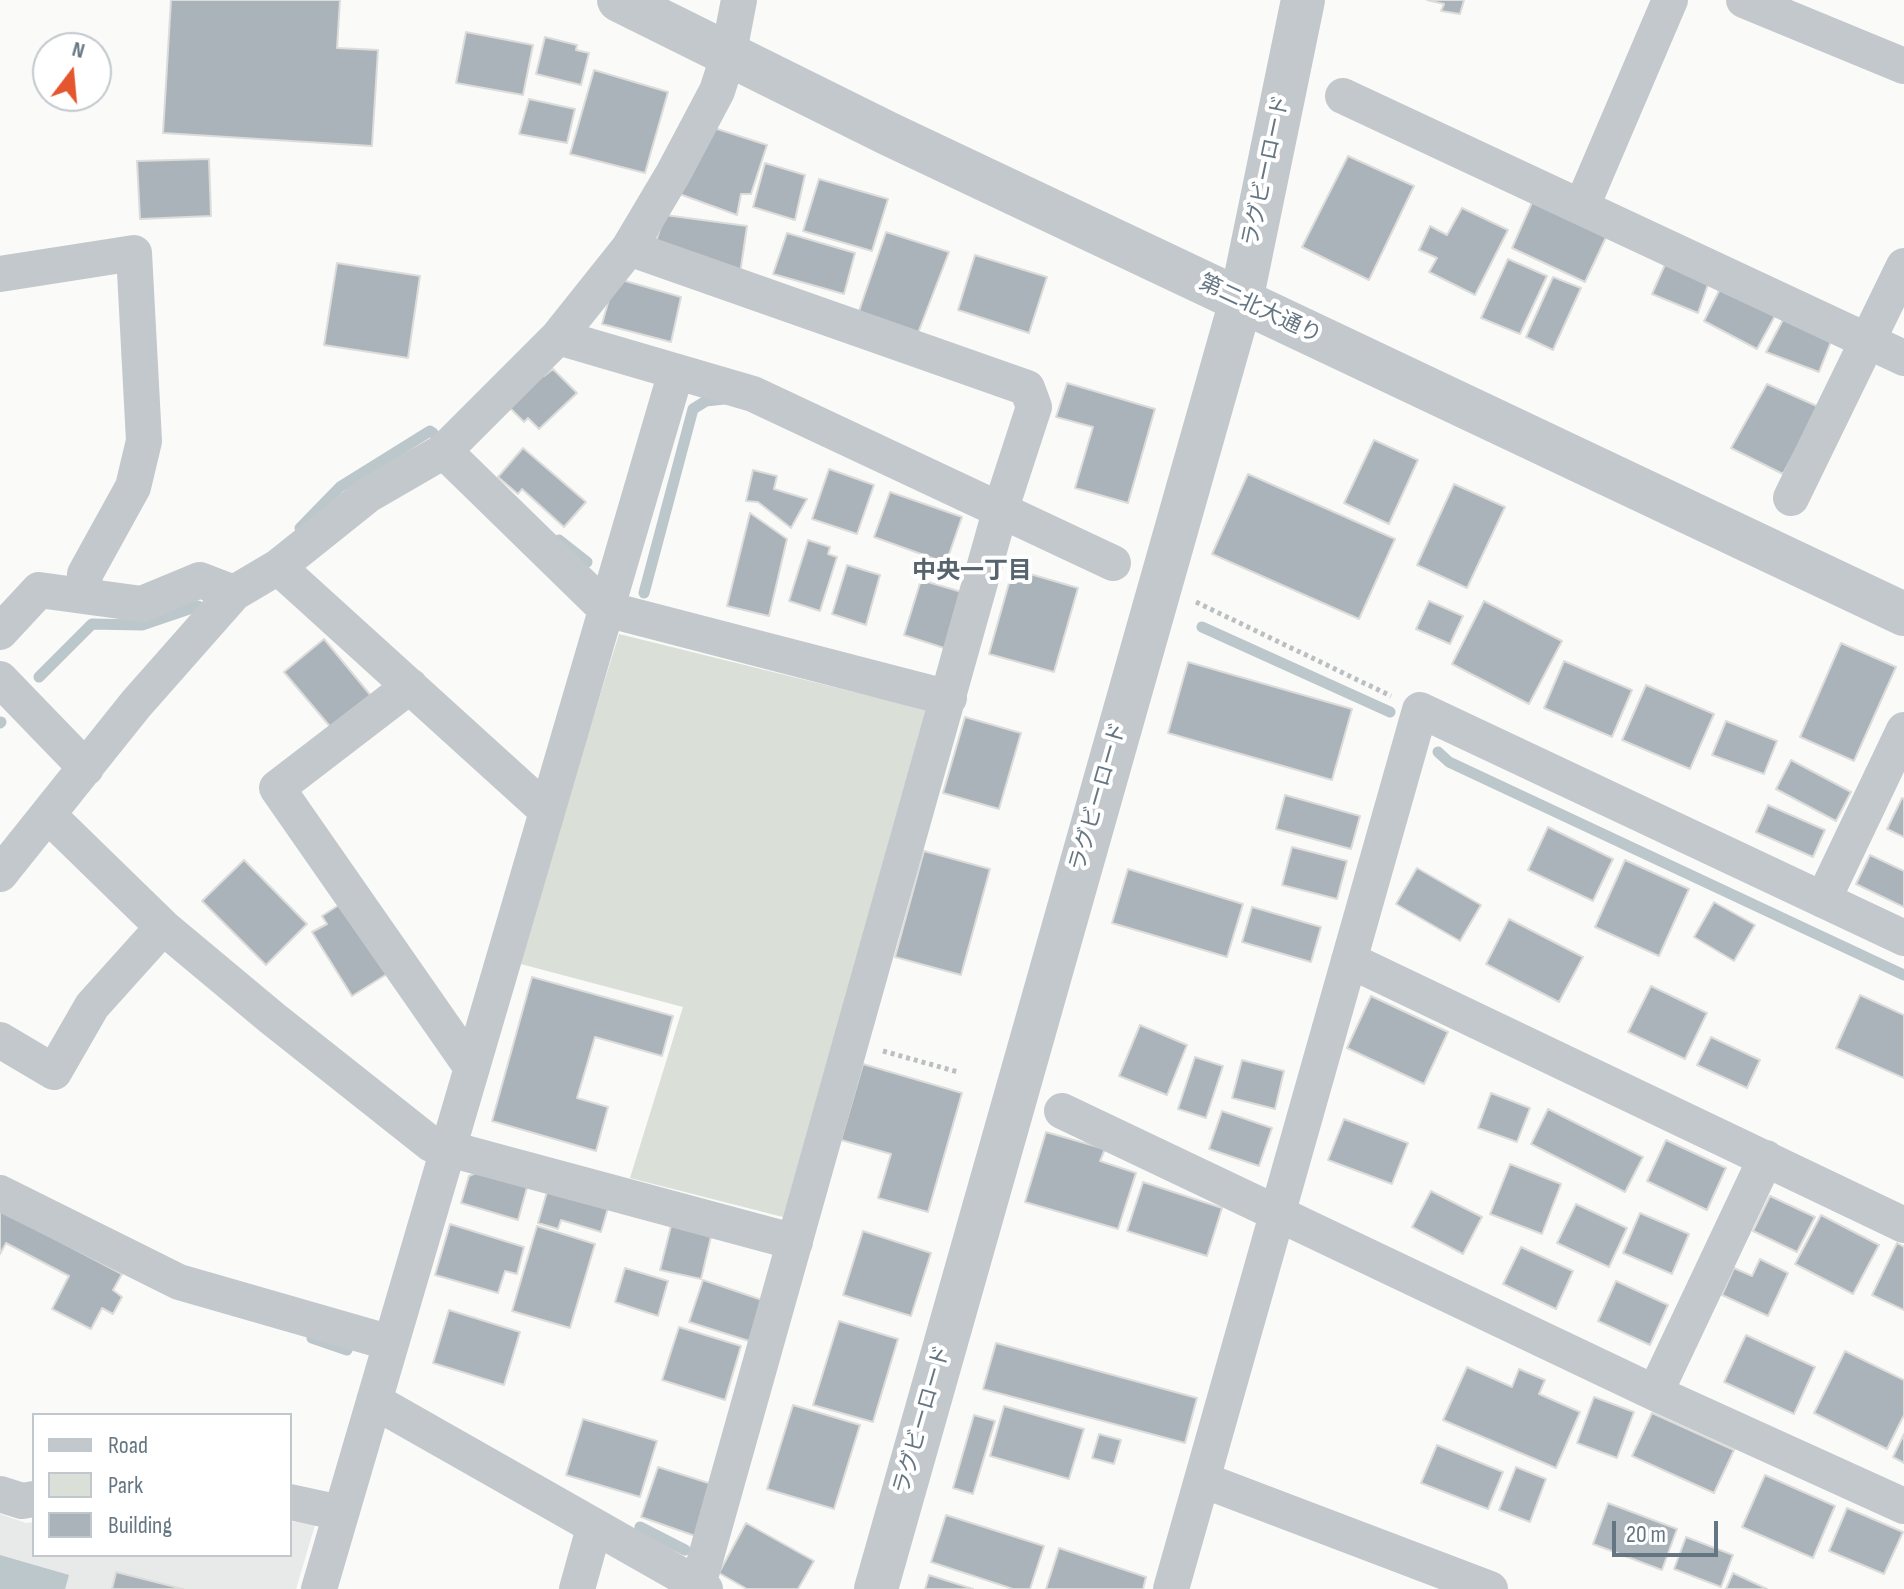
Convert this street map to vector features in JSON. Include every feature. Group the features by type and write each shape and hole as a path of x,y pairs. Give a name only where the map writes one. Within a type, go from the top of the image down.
{"street":[{"name":"第二北大通り","path":"619,0 728,57 1904,614"},
{"path":"1,872 234,593 278,567 368,495 444,451 558,337 629,248 717,91 728,57 739,0"},
{"name":"ラグビーロード","path":"876,1589 1241,301 1303,0"},
{"path":"1582,206 1670,0"},
{"path":"1744,0 1904,66"},
{"path":"1343,96 1904,358"},
{"path":"374,1401 702,1587 795,1242 1001,508 1034,407 1027,388 629,248"},
{"path":"0,274 134,253 144,441 133,487 85,574 84,596"},
{"path":"1791,498 1904,266"},
{"path":"558,337 753,394 1113,563"},
{"path":"319,1589 676,372"},
{"path":"444,451 606,609 949,698"},
{"path":"278,567 547,811"},
{"path":"0,632 39,590 142,604 200,580 234,593"},
{"path":"0,679 86,768"},
{"path":"410,686 277,788 472,1068"},
{"path":"1171,1589 1420,710 1904,938"},
{"path":"1823,900 1904,730"},
{"path":"48,815 163,927 431,1144 449,1146 795,1242"},
{"path":"0,1040 54,1072 92,1006 163,927"},
{"path":"1349,960 1904,1225"},
{"path":"1062,1111 1655,1393 1904,1506"},
{"path":"1655,1393 1766,1158"},
{"path":"0,1193 179,1282 391,1343"},
{"path":"1203,1480 1490,1589"},
{"path":"0,1494 22,1501 32,1499"},
{"path":"292,1502 341,1513"},
{"path":"577,1589 594,1528"}],"path":[{"path":"1196,602 1420,710"},
{"path":"851,1042 958,1072"}],"shaded area":[{"path":"0,1514 32,1522 32,1557 292,1557 292,1521 315,1525 296,1589 0,1589"},
{"path":"0,1555 69,1575 65,1589 0,1589"}],"green space":[{"path":"619,634 927,710 783,1217 630,1178 683,1007 517,963"}],"building":[{"path":"171,0 340,0 337,48 378,50 372,146 163,133"},
{"path":"1427,0 1464,0 1460,14 1441,11 1444,4"},
{"path":"466,32 533,45 523,95 456,83"},
{"path":"545,37 577,45 576,50 589,53 581,85 536,74"},
{"path":"594,70 668,92 645,173 570,154"},
{"path":"529,99 575,109 567,143 519,134"},
{"path":"711,127 767,145 751,194 741,194 737,215 674,192"},
{"path":"1348,156 1414,186 1369,280 1302,247"},
{"path":"209,159 211,216 140,219 137,161"},
{"path":"765,163 805,175 795,220 753,207"},
{"path":"819,179 888,199 872,251 803,231"},
{"path":"1534,198 1608,233 1585,282 1512,248"},
{"path":"1462,208 1508,230 1475,295 1429,272 1437,258 1419,250 1430,226 1447,235"},
{"path":"665,215 747,226 740,274 653,250"},
{"path":"886,232 949,252 918,333 858,314"},
{"path":"787,233 855,253 844,294 773,274"},
{"path":"975,255 1047,277 1029,333 958,310"},
{"path":"1508,259 1547,276 1520,334 1481,318"},
{"path":"1667,260 1710,279 1698,313 1652,294"},
{"path":"337,263 420,276 408,358 324,345"},
{"path":"1553,277 1581,288 1553,350 1526,337"},
{"path":"615,278 681,297 671,342 602,324"},
{"path":"1720,289 1776,314 1757,349 1704,321"},
{"path":"1784,318 1832,339 1819,372 1766,352"},
{"path":"553,369 577,393 539,429 528,418 524,422 508,406 541,373 544,376"},
{"path":"1067,383 1155,409 1128,503 1075,488 1093,427 1056,417"},
{"path":"1767,384 1819,407 1783,474 1731,448"},
{"path":"1374,440 1418,460 1389,524 1344,503"},
{"path":"523,448 586,502 564,527 522,489 518,494 498,477"},
{"path":"829,469 874,485 857,534 812,519"},
{"path":"753,470 777,476 774,489 807,499 791,528 758,502 746,501"},
{"path":"1248,474 1395,539 1359,619 1212,554"},
{"path":"1454,484 1505,507 1467,588 1417,565"},
{"path":"890,492 962,517 946,563 874,537"},
{"path":"750,513 787,539 769,616 727,606"},
{"path":"808,540 830,547 828,554 837,557 820,611 789,601"},
{"path":"847,565 880,575 866,625 832,614"},
{"path":"1013,569 1078,588 1054,672 989,654"},
{"path":"921,580 965,593 947,649 904,635"},
{"path":"1429,601 1463,616 1450,644 1416,629"},
{"path":"1484,601 1562,641 1529,704 1452,664"},
{"path":"324,639 372,697 333,730 284,672"},
{"path":"1841,643 1896,667 1854,761 1800,737"},
{"path":"1564,661 1632,690 1612,737 1544,708"},
{"path":"1188,662 1352,709 1332,780 1168,733"},
{"path":"1646,685 1714,714 1690,769 1622,740"},
{"path":"965,717 1021,733 999,809 943,793"},
{"path":"1726,721 1777,741 1764,774 1712,755"},
{"path":"1791,760 1851,792 1836,821 1776,789"},
{"path":"1285,795 1360,816 1351,849 1276,829"},
{"path":"1904,799 1904,837 1887,829"},
{"path":"1768,805 1825,830 1813,857 1756,832"},
{"path":"1548,827 1613,859 1593,901 1528,870"},
{"path":"1292,847 1347,861 1337,899 1282,885"},
{"path":"924,851 990,869 961,975 895,957"},
{"path":"1870,855 1904,871 1904,907 1856,884"},
{"path":"244,860 307,924 266,965 202,901"},
{"path":"1625,860 1689,889 1659,956 1595,927"},
{"path":"1417,868 1481,905 1460,941 1396,904"},
{"path":"1128,869 1243,904 1227,957 1112,923"},
{"path":"1714,902 1755,925 1734,961 1694,937"},
{"path":"342,903 387,974 352,996 312,932 327,924 322,916"},
{"path":"1252,907 1321,927 1311,962 1242,942"},
{"path":"1509,919 1583,957 1559,1002 1486,964"},
{"path":"532,977 673,1016 662,1056 595,1037 577,1098 608,1107 596,1151 492,1121"},
{"path":"1651,986 1707,1013 1685,1059 1628,1032"},
{"path":"1860,995 1904,1015 1904,1078 1836,1048"},
{"path":"1371,996 1448,1032 1424,1084 1347,1048"},
{"path":"1140,1025 1187,1045 1167,1095 1119,1076"},
{"path":"1711,1037 1760,1060 1747,1088 1697,1065"},
{"path":"1195,1057 1223,1066 1206,1118 1178,1109"},
{"path":"1242,1060 1284,1071 1275,1109 1232,1098"},
{"path":"863,1064 962,1093 928,1212 878,1198 891,1154 841,1140"},
{"path":"1491,1093 1530,1108 1517,1142 1478,1128"},
{"path":"1548,1109 1643,1157 1625,1192 1531,1144"},
{"path":"1222,1111 1272,1128 1259,1166 1209,1149"},
{"path":"1344,1119 1408,1143 1392,1184 1328,1160"},
{"path":"1046,1132 1105,1149 1100,1161 1136,1173 1118,1229 1025,1202"},
{"path":"1666,1140 1726,1168 1707,1210 1647,1181"},
{"path":"1510,1164 1561,1184 1542,1234 1490,1214"},
{"path":"483,1170 528,1184 518,1220 461,1203 469,1176"},
{"path":"1143,1182 1222,1208 1207,1256 1127,1231"},
{"path":"1431,1191 1482,1217 1463,1254 1412,1227"},
{"path":"547,1192 608,1208 601,1232 561,1220 558,1229 538,1223"},
{"path":"1770,1196 1815,1217 1797,1252 1753,1231"},
{"path":"1576,1204 1627,1228 1609,1267 1557,1243"},
{"path":"0,1210 122,1274 113,1290 122,1297 113,1314 102,1308 91,1329 52,1309 69,1276 6,1243 0,1254"},
{"path":"1640,1213 1689,1234 1672,1274 1623,1253"},
{"path":"1821,1215 1879,1245 1853,1294 1795,1264"},
{"path":"673,1218 713,1228 701,1279 660,1270"},
{"path":"450,1224 524,1247 517,1274 505,1271 498,1293 435,1275"},
{"path":"537,1226 595,1244 570,1328 512,1311"},
{"path":"863,1231 931,1253 911,1316 843,1295"},
{"path":"1897,1243 1904,1247 1904,1310 1872,1295"},
{"path":"1521,1247 1573,1271 1556,1309 1503,1284"},
{"path":"1760,1259 1788,1273 1768,1316 1722,1295 1734,1268 1752,1276"},
{"path":"625,1268 668,1281 658,1316 615,1302"},
{"path":"703,1280 762,1300 749,1341 689,1322"},
{"path":"1616,1281 1668,1305 1650,1345 1598,1321"},
{"path":"449,1310 520,1332 504,1385 433,1363"},
{"path":"839,1321 898,1339 873,1422 813,1405"},
{"path":"679,1327 741,1346 725,1400 662,1380"},
{"path":"1746,1335 1815,1367 1794,1414 1724,1382"},
{"path":"996,1343 1197,1398 1185,1443 983,1389"},
{"path":"1845,1351 1904,1380 1904,1415 1887,1449 1814,1413"},
{"path":"1467,1367 1512,1387 1519,1369 1545,1380 1539,1394 1580,1412 1556,1468 1443,1420"},
{"path":"1594,1397 1634,1412 1617,1458 1577,1443"},
{"path":"793,1405 860,1425 834,1509 767,1489"},
{"path":"1004,1406 1084,1429 1069,1479 990,1456"},
{"path":"1652,1413 1734,1450 1714,1493 1632,1456"},
{"path":"974,1415 995,1421 973,1494 953,1488"},
{"path":"583,1419 657,1441 640,1497 566,1475"},
{"path":"1099,1434 1121,1440 1114,1464 1092,1458"},
{"path":"1904,1434 1904,1463 1893,1457"},
{"path":"1437,1445 1503,1472 1488,1509 1421,1483"},
{"path":"658,1467 718,1486 701,1538 641,1517"},
{"path":"1516,1467 1546,1479 1530,1522 1499,1510"},
{"path":"1765,1475 1835,1506 1813,1558 1742,1527"},
{"path":"1608,1503 1677,1529 1662,1570 1593,1544"},
{"path":"1847,1508 1903,1532 1884,1574 1829,1551"},
{"path":"946,1515 1044,1546 1030,1589 1013,1589 931,1562"},
{"path":"746,1523 814,1561 798,1589 747,1589 719,1573"},
{"path":"1686,1537 1733,1555 1721,1587 1674,1569"},
{"path":"1059,1548 1146,1577 1143,1589 1046,1589"},
{"path":"116,1572 183,1589 112,1589"},
{"path":"1733,1573 1767,1589 1726,1589"},
{"path":"929,1575 973,1589 925,1589"}],"waterway":[{"path":"644,593 693,409 706,401 724,399"},
{"path":"300,528 340,487 430,431 433,433"},
{"path":"559,540 587,562"},
{"path":"39,677 92,624 142,625 198,606"},
{"path":"1202,627 1390,712"},
{"path":"1438,752 1449,762 1904,975"},
{"path":"312,1338 347,1350"},
{"path":"640,1527 685,1550"}],"district":[{"name":"中央一丁目","path":"972,572"}]}
